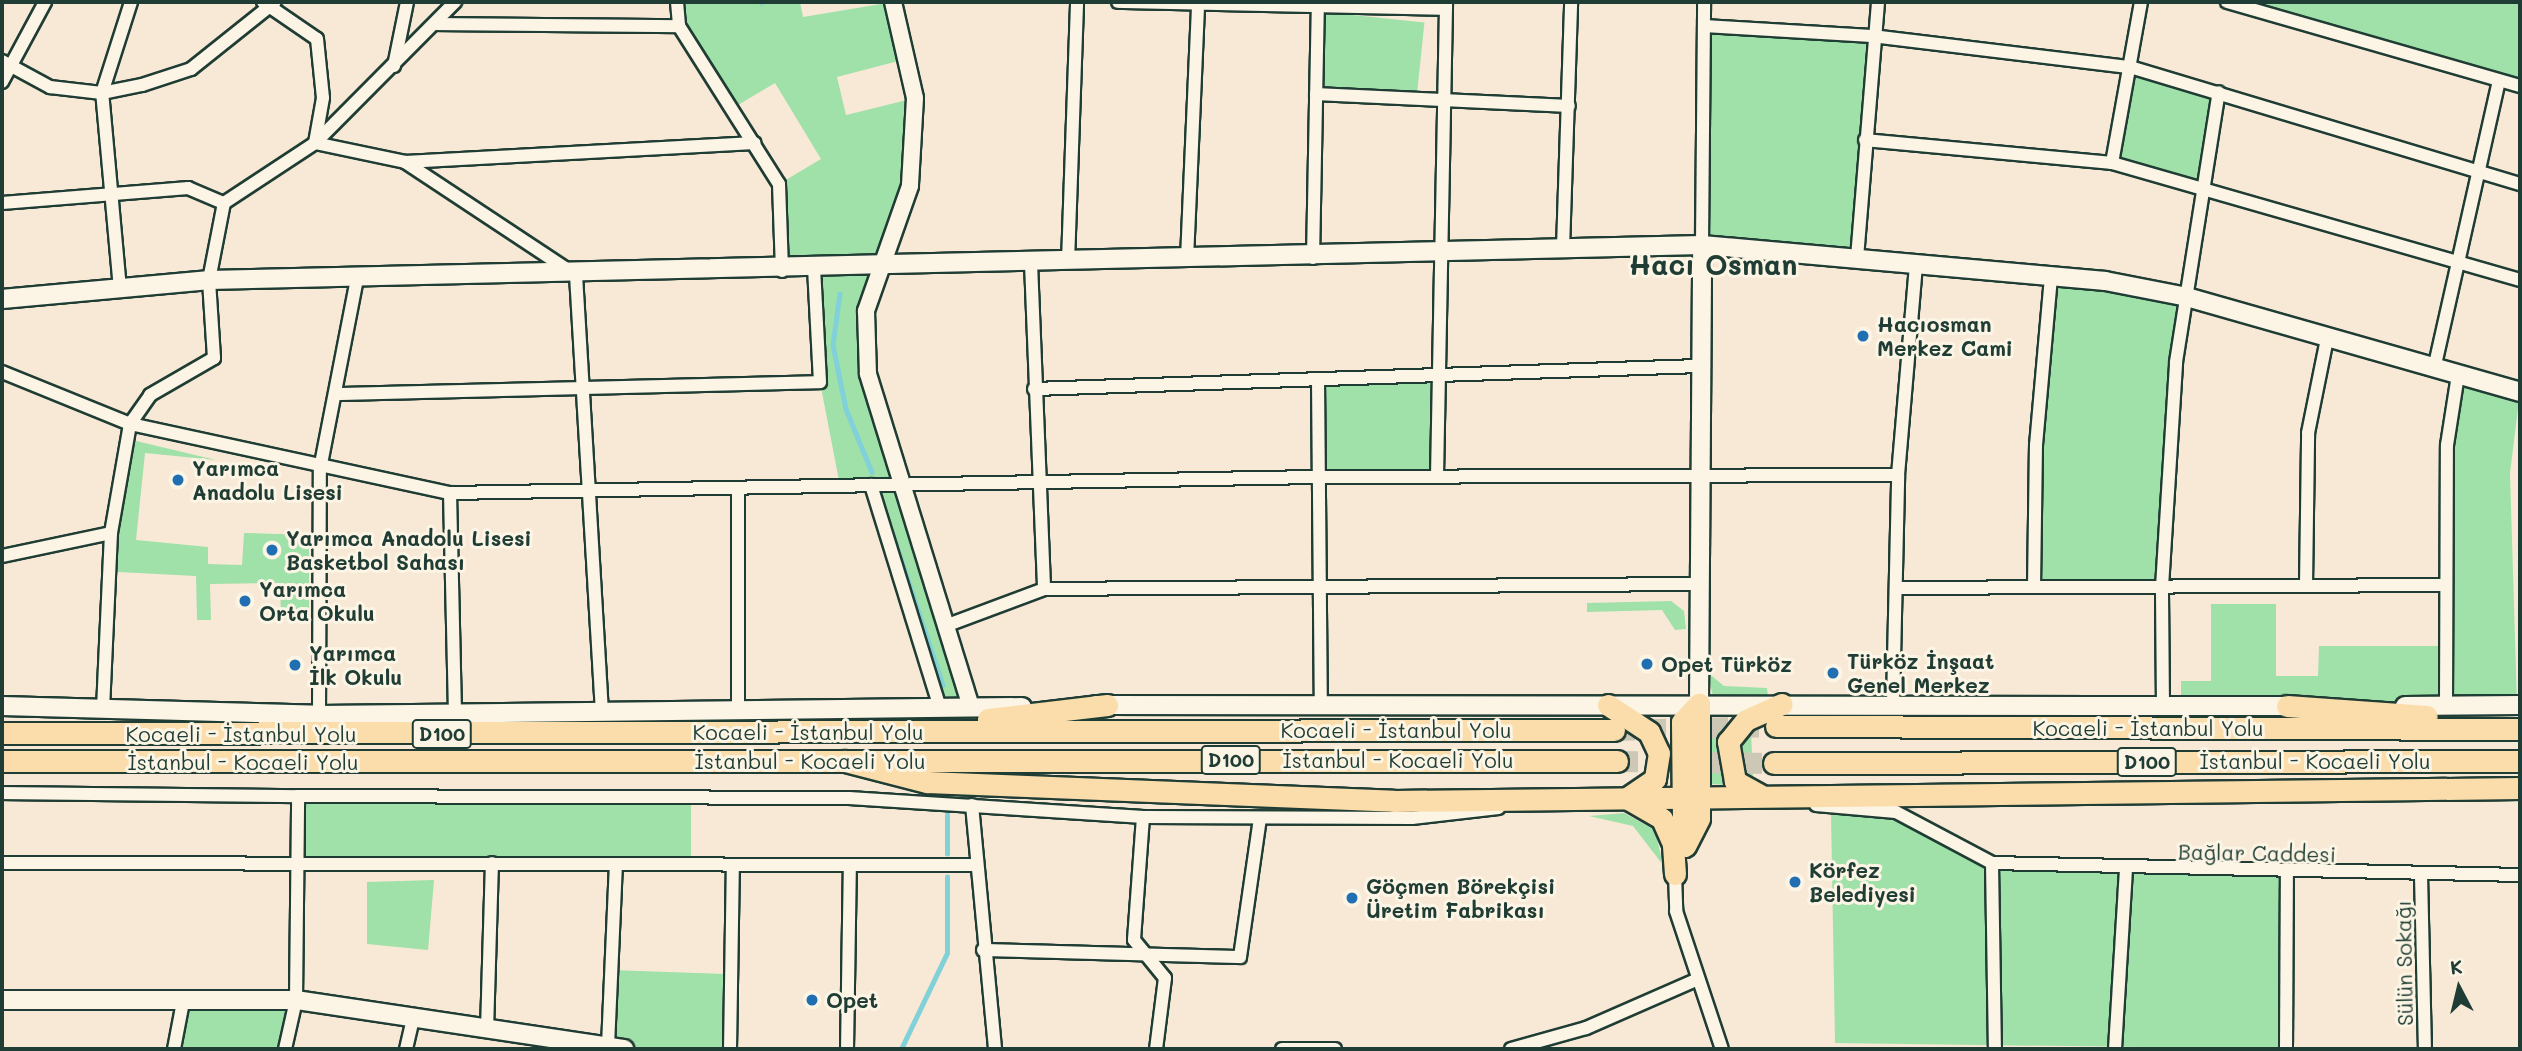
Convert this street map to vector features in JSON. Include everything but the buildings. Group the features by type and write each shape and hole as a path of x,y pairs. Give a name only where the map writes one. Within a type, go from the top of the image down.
{"highway":[{"path":"1675,874 1694,804 1682,722 1699,704"},
{"path":"881,731 1107,705"},
{"path":"1608,705 1643,726 1659,753 1655,779 1627,797"},
{"path":"1766,796 1735,781 1728,742 1746,720 1782,705"},
{"path":"2287,706 2520,722"},
{"name":"Kocaeli - İstanbul Yolu","path":"1776,726 2520,729"},
{"name":"Kocaeli - İstanbul Yolu","path":"2,733 1614,730"},
{"name":"İstanbul - Kocaeli Yolu","path":"2,761 1617,761"},
{"path":"845,761 927,782 1017,788 1394,801 1627,797 1694,804 1766,796 2520,788"},
{"name":"İstanbul - Kocaeli Yolu","path":"1774,763 2520,761"},
{"path":"1627,797 1662,819 1673,844 1675,874"},
{"path":"1673,844 1694,804"}],"main road":[{"path":"1699,704 1698,366 1702,245"},
{"path":"2,299 209,280 782,271 877,265 1313,258 1440,250 1702,245 2052,276 2187,297 2520,392"},
{"path":"2,706 318,715 1107,705 2520,705"},
{"path":"2,1000 296,1000 487,1030 532,1043 616,1048"}],"street":[{"path":"2,82 6,63 45,2"},
{"path":"120,289 102,93 131,2"},
{"path":"393,67 407,2"},
{"path":"103,709 111,533 130,424 150,395 214,358 209,280 224,203 315,143 437,24 455,2"},
{"path":"677,2 679,26 779,184 782,271"},
{"path":"893,2 915,98 911,173 877,265 866,311 867,374 899,485 971,707"},
{"path":"1068,262 1077,2"},
{"path":"1118,2 1446,6 1437,476"},
{"path":"1563,248 1571,2"},
{"path":"1702,245 1704,2"},
{"path":"1857,258 1872,36 1878,2"},
{"path":"2112,163 2141,2"},
{"path":"2227,2 2498,84 2520,86"},
{"path":"6,63 50,87 102,93 191,69 269,3 317,39 323,97 315,143"},
{"path":"1187,259 1198,3"},
{"path":"1313,258 1317,4"},
{"path":"437,24 679,26"},
{"path":"1704,26 1872,36 2130,68 2219,92 2520,184"},
{"path":"2434,369 2498,84"},
{"path":"2163,707 2162,587 2176,362 2219,92"},
{"path":"1316,94 1569,106"},
{"path":"1865,140 2112,163 2520,280"},
{"path":"315,143 405,162 754,143"},
{"path":"405,162 576,275 602,711"},
{"path":"2,203 188,188 224,203"},
{"path":"1031,263 1037,481 1044,589"},
{"path":"1893,704 1898,475 1916,264"},
{"path":"337,394 820,382 814,269"},
{"path":"2034,587 2036,445 2052,276"},
{"path":"318,715 320,469 337,394 357,279"},
{"path":"2306,585 2308,433 2327,339"},
{"path":"1034,389 1698,366"},
{"path":"2,372 130,424 320,469 450,493 589,495 738,488 1317,477 1898,475"},
{"path":"2446,706 2447,446 2458,375"},
{"path":"1318,379 1321,705"},
{"path":"871,485 940,708"},
{"path":"738,488 738,710"},
{"path":"450,493 455,714"},
{"path":"2,556 111,533"},
{"path":"945,626 1044,589 1700,584"},
{"path":"1896,589 2446,585"},
{"path":"2,793 972,805 1143,817 1260,818 1412,818 1569,797"},
{"path":"285,1049 296,1000 298,796"},
{"path":"1766,796 1896,813 1992,863 1995,1049"},
{"path":"972,805 983,950 995,1049"},
{"path":"1143,817 1134,940 1165,978 1156,1049"},
{"path":"983,950 1240,957 1260,818"},
{"path":"2,863 299,862 850,867 976,865"},
{"path":"487,1030 492,863"},
{"name":"Bağlar Caddesi","path":"1992,863 2287,873 2520,875"},
{"path":"616,864 616,1048"},
{"path":"730,1049 733,866"},
{"path":"847,1049 850,867"},
{"path":"2115,1049 2126,868"},
{"path":"2286,1049 2287,873"},
{"path":"1675,874 1676,911 1722,1049"},
{"name":"Sülün Sokağı","path":"2421,875 2425,1049"},
{"path":"1511,1049 1586,1028 1698,979"},
{"path":"174,1049 183,1002"},
{"path":"406,1049 414,1018"},
{"path":"1282,1049 1335,1049"}],"green space":[{"path":"677,2 800,2 803,17 893,2 906,59 837,77 846,115 915,98 910,186 877,265 868,374 971,707 940,708 871,486 840,486 820,382 814,270 782,271 779,184 821,159 775,83 733,108 679,26"},
{"path":"2227,2 2520,2 2520,86"},
{"path":"1324,12 1424,23 1416,100 1316,90"},
{"path":"1704,26 1872,35 1860,253 1693,245"},
{"path":"2130,67 2219,92 2202,188 2112,163"},
{"path":"2051,276 2187,297 2162,587 2034,587 2036,445"},
{"path":"1318,373 1439,375 1437,476 1316,474"},
{"path":"2458,375 2520,392 2510,473 2517,705 2181,706 2181,681 2211,681 2211,604 2276,604 2276,676 2318,676 2319,646 2446,646 2447,446"},
{"path":"132,440 216,460 145,453 136,540 208,547 208,564 242,565 244,533 309,535 309,623 281,618 280,583 210,584 211,620 197,620 196,576 118,572 117,527"},
{"path":"1671,601 1684,611 1686,629 1675,630 1662,610 1587,612 1587,603"},
{"path":"1707,672 1724,686 1767,688 1768,698 1713,696"},
{"path":"1710,724 1729,724 1718,768 1728,785 1710,784"},
{"path":"1751,730 1753,779 1750,782 1734,748"},
{"path":"298,796 691,796 691,861 298,861"},
{"path":"1896,812 1992,863 2287,873 2286,1049 1835,1043 1831,814"},
{"path":"1624,813 1655,830 1663,865 1633,826 1589,816"},
{"path":"434,880 428,950 367,944 367,882"},
{"path":"611,970 732,974 729,1049 608,1046"},
{"path":"296,1000 285,1049 174,1049 183,1002"}],"waterway":[{"path":"840,294 833,345 846,409 872,472"},
{"path":"892,532 943,685"},
{"path":"947,815 947,854"},
{"path":"901,1049 947,953 947,877"}],"tunnel":[{"path":"1614,730 1776,726"},
{"path":"1617,761 1774,763"}],"place":[{"name":"Hacıosman Merkez Cami","path":"1863,336"},
{"name":"Yarımca Anadolu Lisesi","path":"178,480"},
{"name":"Yarımca Anadolu Lisesi Basketbol Sahası","path":"272,550"},
{"name":"Yarımca Orta Okulu","path":"245,601"},
{"name":"Opet Türköz","path":"1647,664"},
{"name":"Yarımca İlk Okulu","path":"295,665"},
{"name":"Türköz İnşaat Genel Merkez","path":"1833,673"},
{"name":"Körfez Belediyesi","path":"1795,882"},
{"name":"Göçmen Börekçisi Üretim Fabrikası","path":"1352,898"},
{"name":"Opet","path":"812,1000"}],"district":[{"name":"Hacı Osman","path":"1713,264"}]}
